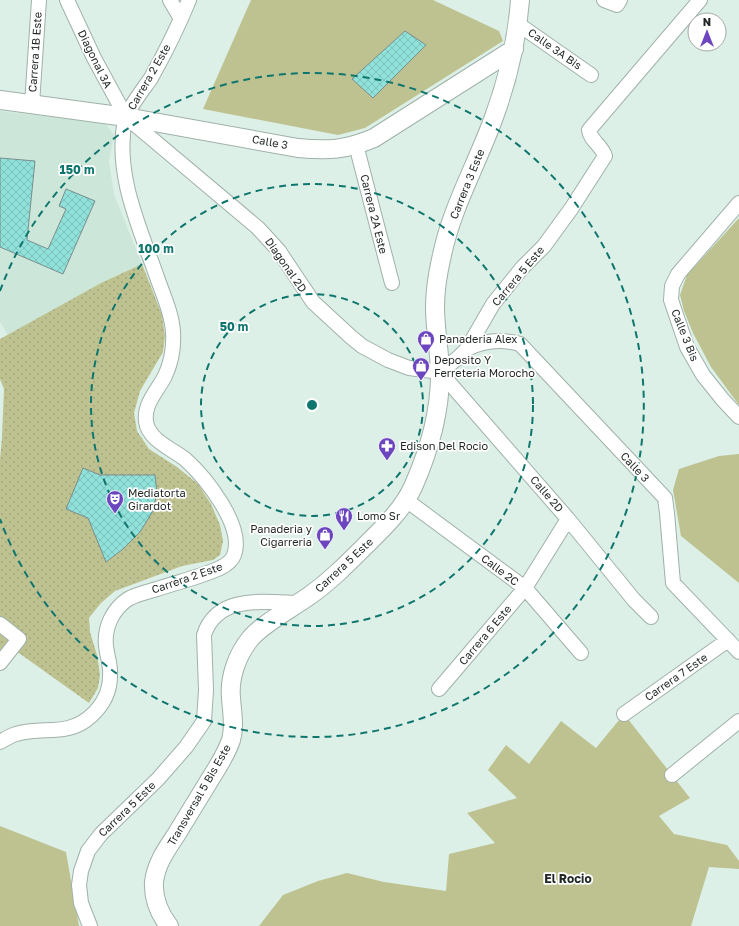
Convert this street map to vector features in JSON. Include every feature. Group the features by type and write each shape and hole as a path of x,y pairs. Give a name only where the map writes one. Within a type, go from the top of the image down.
{"street":[{"name":"Carrera 1B Este","path":"32,104 39,0"},
{"name":"Diagonal 3A","path":"67,0 103,76 126,117"},
{"path":"170,0 181,19"},
{"name":"Carrera 2 Este","path":"0,742 16,734 25,732 58,731 67,729 76,726 91,716 103,702 109,684 110,666 106,646 106,631 108,623 116,610 122,604 135,596 220,568 228,563 234,556 236,546 234,530 220,500 210,485 186,460 153,436 146,422 145,417 147,407 164,377 172,355 173,333 169,311 127,190 123,158 123,141 126,117 153,74 189,0"},
{"name":"Carrera 3 Este","path":"440,372 435,308 436,291 443,252 456,209 494,118 514,49 520,0"},
{"name":"Carrera 5 Este","path":"90,926 81,902 79,885 81,871 88,851 101,834 158,779 186,747 204,721 206,690 204,635 206,628 221,611 242,603 299,603 334,576 382,529 406,500 424,461 435,426 439,402 440,372 459,357 493,304 522,268 530,262 544,246 571,209 605,156 603,151 589,134 589,130 700,0"},
{"name":"Calle 3A Bis","path":"518,24 591,74"},
{"name":"Calle 3","path":"0,100 126,117 298,148 328,150 342,149 374,138 514,49"},
{"name":"Diagonal 2D","path":"126,117 258,228 279,251 313,302 351,337 368,350 388,360 409,368 440,372"},
{"name":"Carrera 2A Este","path":"356,145 392,283"},
{"name":"Calle 3 Bis","path":"739,203 678,274 672,286 671,293 672,306 690,351 703,375 712,388 739,417"},
{"name":"Calle 3","path":"466,348 496,341 520,344 665,498 673,583 739,652"},
{"name":"Calle 2D","path":"440,372 568,519 634,600 651,617"},
{"name":"Calle 2C","path":"406,500 524,588 581,653"},
{"name":"Carrera 6 Este","path":"438,689 524,588 568,519"},
{"name":"Transversal 5 Bis Este","path":"169,926 157,906 154,894 154,884 159,863 230,743 233,731 230,694 231,682 238,659 250,638 259,630 299,603"},
{"path":"0,624 19,639 0,663"},
{"name":"Carrera 7 Este","path":"624,714 728,640"},
{"path":"672,775 739,721"}],"shaded area":[{"path":"0,111 105,123 114,135 109,161 114,194 142,264 101,283 8,335 0,322"}],"green space":[{"path":"251,0 433,0 499,31 503,41 365,128 338,135 203,109"},
{"path":"739,218 739,405 711,367 693,333 684,311 680,295 687,275"},
{"path":"142,264 162,315 165,336 163,352 140,391 134,413 137,431 149,449 177,467 198,484 211,504 220,525 223,541 220,555 213,560 182,566 115,591 101,603 89,618 90,632 97,655 100,675 98,688 89,703 9,646 0,657 0,460 4,389 0,379 0,339 101,283"},
{"path":"739,454 739,583 681,536 673,490 679,469 719,456"},
{"path":"624,714 690,798 659,816 674,834 727,845 739,861 739,869 709,867 691,926 259,926 283,895 318,881 347,873 384,882 446,891 449,854 495,843 467,813 517,798 488,770 506,745 529,764 561,721 596,748"},
{"path":"0,826 66,852 79,926 0,926"}],"building":[{"path":"405,31 426,45 373,98 352,79"},
{"path":"0,158 35,161 27,240 48,249 66,209 59,206 66,189 95,201 63,274 0,247"},
{"name":"Mediatorta Girardot","path":"83,468 100,475 155,475 157,492 153,511 140,532 123,549 106,562 88,518 66,509"}],"place":[{"name":"Panaderia Alex","path":"426,354"},
{"name":"Deposito Y Ferreteria Morocho","path":"421,381"},
{"name":"Edison Del Rocio","path":"387,461"},
{"name":"Mediatorta Girardot","path":"115,514"},
{"name":"Lomo Sr","path":"344,531"},
{"name":"Panaderia y Cigarreria","path":"325,550"}],"district":[{"name":"El Rocio","path":"568,879"}]}
